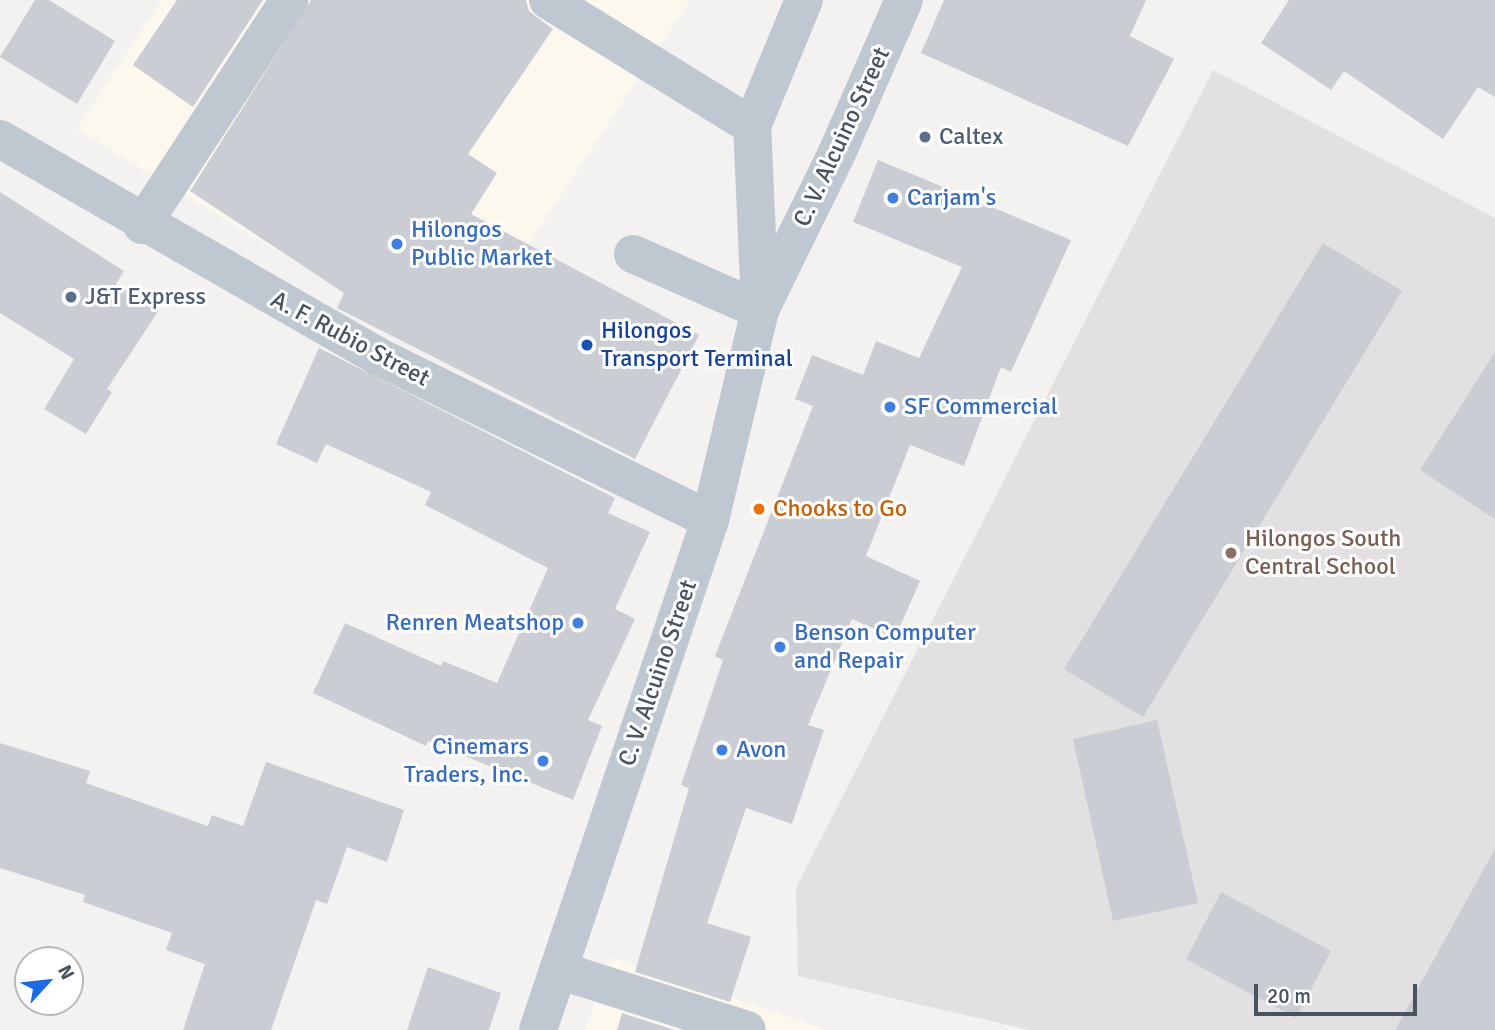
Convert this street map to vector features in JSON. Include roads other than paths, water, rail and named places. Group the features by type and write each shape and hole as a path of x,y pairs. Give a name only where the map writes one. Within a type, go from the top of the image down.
{"street":[{"path":"142,225 289,0"},
{"path":"548,0 752,126"},
{"name":"C. V. Alcuino Street","path":"760,310 752,126 804,0"},
{"name":"C. V. Alcuino Street","path":"538,1030 710,520 760,310 836,155 904,0"},
{"name":"A. F. Rubio Street","path":"0,139 142,225 377,356 710,520"},
{"path":"633,254 760,310"},
{"path":"558,970 747,1030"}],"place":[{"name":"Caltex","path":"925,137"},
{"name":"Carjam's","path":"893,198"},
{"name":"Hilongos Public Market","path":"397,244"},
{"name":"J&T Express","path":"71,297"},
{"name":"Hilongos Transport Terminal","path":"587,345"},
{"name":"SF Commercial","path":"890,407"},
{"name":"Chooks to Go","path":"759,509"},
{"name":"Hilongos South Central School","path":"1231,553"},
{"name":"Renren Meatshop","path":"578,623"},
{"name":"Benson Computer and Repair","path":"780,647"},
{"name":"Avon","path":"722,750"},
{"name":"Cinemars Traders, Inc.","path":"543,761"}]}
